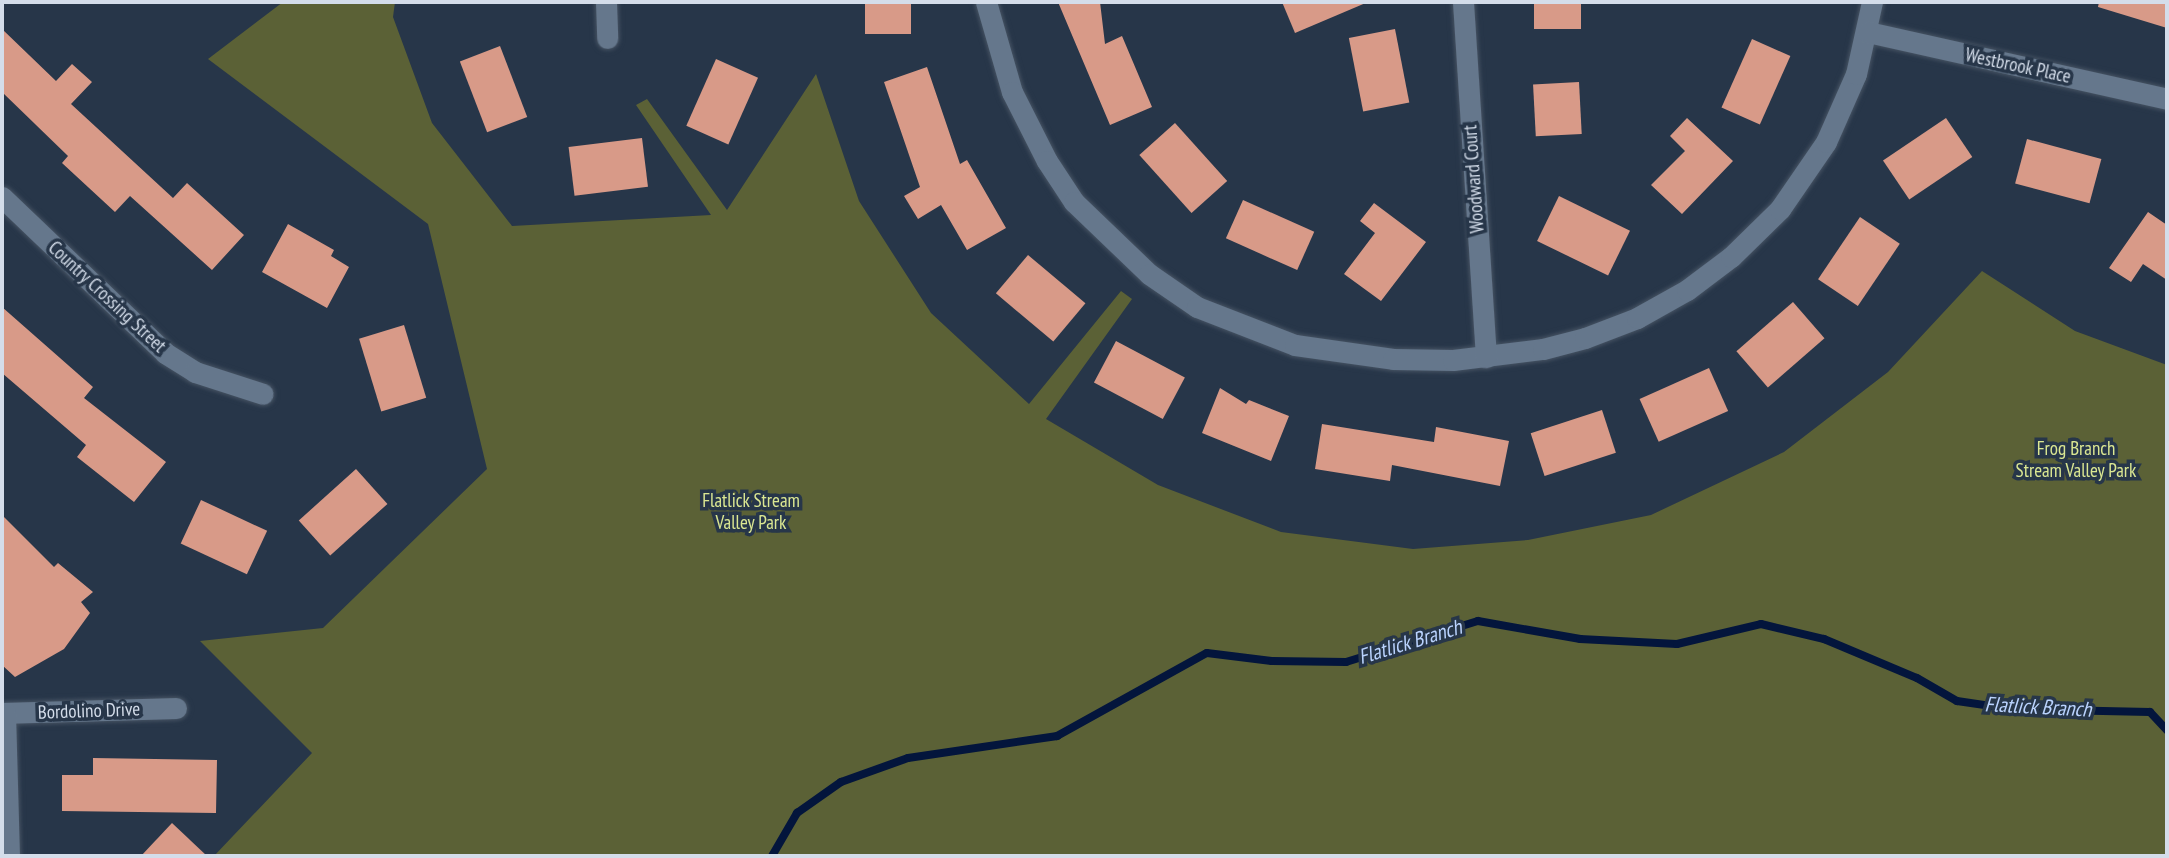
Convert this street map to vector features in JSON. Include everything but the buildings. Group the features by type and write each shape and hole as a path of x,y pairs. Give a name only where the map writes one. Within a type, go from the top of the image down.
{"street":[{"path":"606,2 607,38"},
{"path":"986,2 1012,92 1047,161 1074,202 1149,274 1197,307 1296,345 1393,359 1486,357 1553,346 1637,318 1687,290 1731,257 1780,209 1826,142 1856,74 1868,32 1872,2"},
{"name":"Woodward Court","path":"1463,2 1486,357"},
{"name":"Westbrook Place","path":"1868,32 2167,99"},
{"name":"Country Crossing Street","path":"2,197 165,353 206,377 263,394"},
{"name":"Bordolino Drive","path":"3,713 176,708"},
{"path":"3,713 9,854"}],"green space":[{"name":"Flatlick Stream Valley Park","path":"283,2 395,2 393,17 432,123 512,226 711,215 636,105 647,99 727,210 816,74 859,201 931,313 1029,404 1121,291 1132,299 1046,419 1158,485 1281,532 1413,549 1528,540 1651,515 1784,452 1888,372 1982,271 2075,331 2167,365 2167,856 214,856 312,753 200,641 323,628 487,469 428,224 208,59"}],"waterway":[{"name":"Flatlick Branch","path":"772,856 797,813 841,782 908,758 1057,736 1207,653 1272,661 1346,662 1478,621 1580,639 1677,644 1761,624 1824,639 1917,678 1957,701 2012,709 2150,712 2167,730"}],"park label":[{"name":"Frog Branch Stream Valley Park","path":"2076,460"}]}
